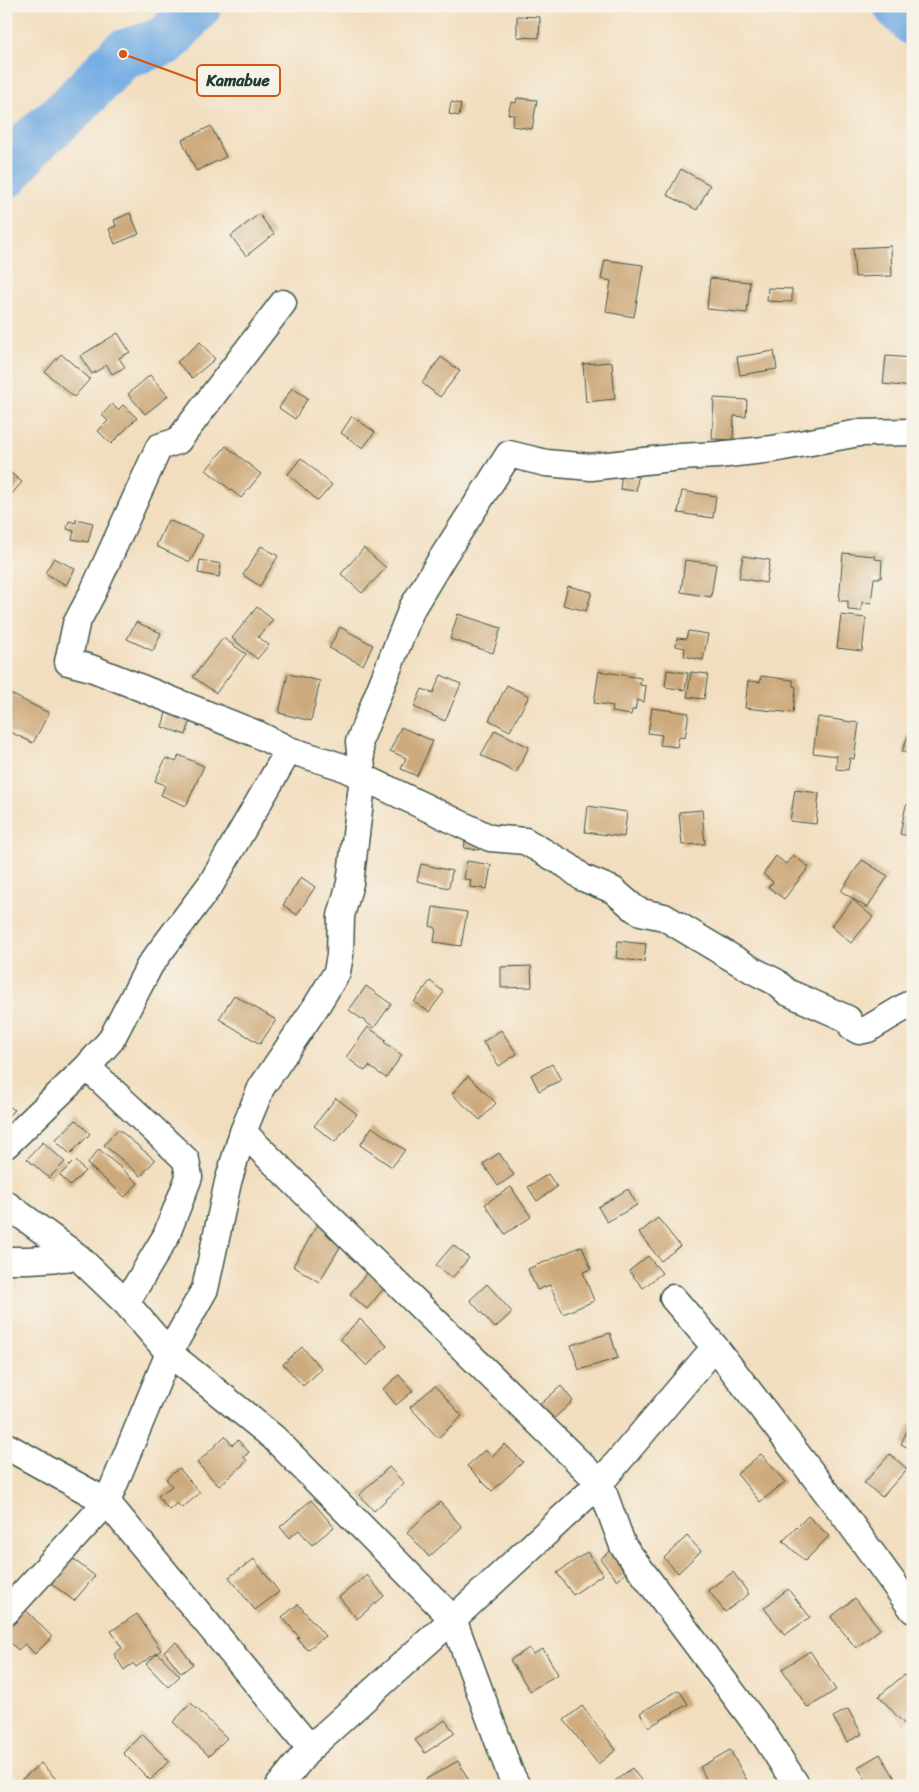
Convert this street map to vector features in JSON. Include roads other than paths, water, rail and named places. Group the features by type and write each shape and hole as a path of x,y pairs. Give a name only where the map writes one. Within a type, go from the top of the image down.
{"street":[{"path":"283,303 178,441 159,447 93,592 76,624 68,662 91,668 175,700 257,734 289,750 340,766 490,838 525,842 568,866 583,878 613,890 635,909 664,918 776,982 787,992 848,1019 852,1027 859,1031 868,1029 913,1002"},
{"path":"6,1612 107,1502 169,1353 205,1289 228,1182 243,1132 262,1088 337,972 340,955 341,916 350,883 363,777 359,742 412,608 509,454 546,464 591,466 680,457 718,456 773,449 859,433 913,432"},
{"path":"6,1145 87,1067 111,1040 150,966 211,884 289,750"},
{"path":"87,1067 186,1160 189,1177 166,1236 126,1303"},
{"path":"243,1132 600,1483 623,1546 764,1736 797,1786"},
{"path":"6,1204 78,1257 126,1303 169,1353 273,1437 453,1619 510,1773 517,1786"},
{"path":"6,1260 78,1257"},
{"path":"673,1298 714,1347 847,1519 913,1610"},
{"path":"279,1786 310,1748 600,1483 714,1347"},
{"path":"6,1446 107,1502 310,1748"}],"waterway":[{"path":"6,174 33,141 66,113 123,54 166,41 197,6"},
{"path":"898,6 913,21"}],"place":[{"name":"Kamabue","path":"123,54"}]}
